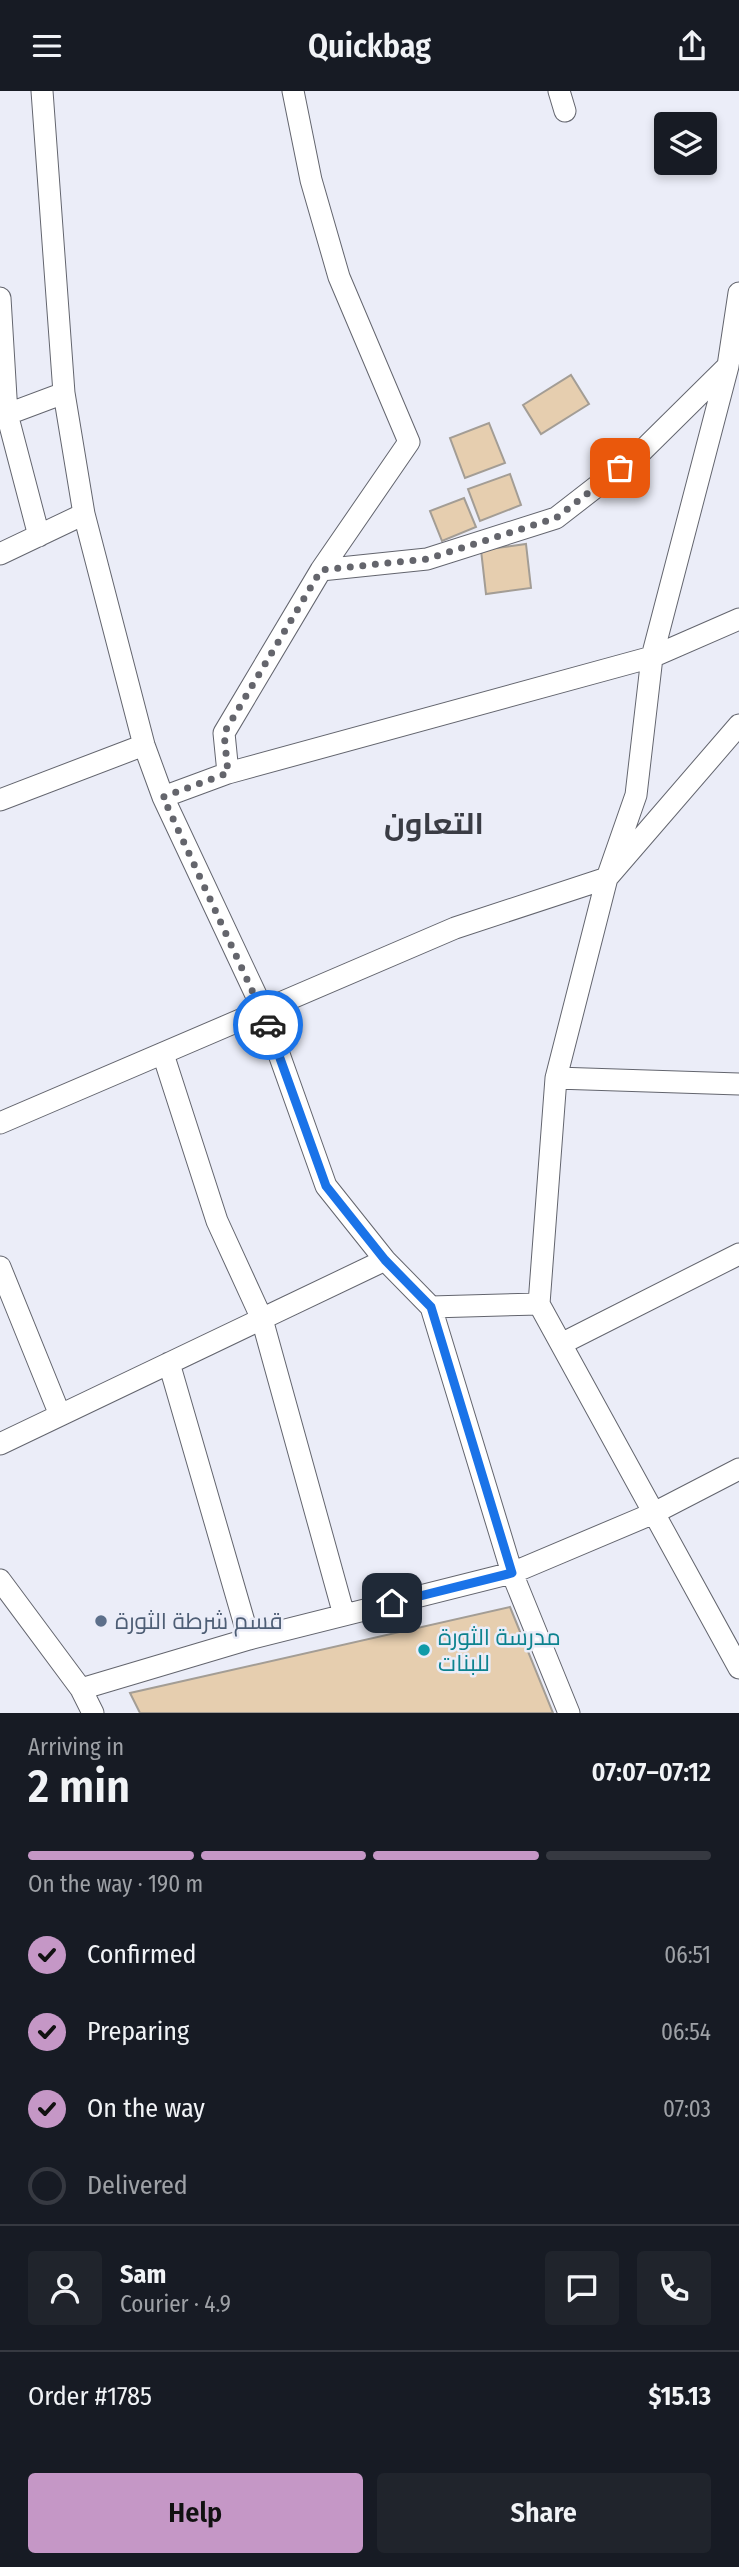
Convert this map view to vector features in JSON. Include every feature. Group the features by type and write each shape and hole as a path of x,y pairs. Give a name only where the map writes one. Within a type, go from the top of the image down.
{"street":[{"path":"42,91 64,393 84,514 144,745 163,797 264,1012 326,1186 385,1260 431,1307 512,1573 569,1713"},
{"path":"228,773 224,733 321,570 409,442 339,278 310,180 293,91"},
{"path":"739,293 727,366 652,657 636,795 607,878 556,1078 539,1304 739,1668"},
{"path":"0,298 4,415 39,536"},
{"path":"321,570 427,559 556,518 641,452 727,366"},
{"path":"4,415 64,393"},
{"path":"0,554 84,514"},
{"path":"163,797 228,773 652,657 739,619"},
{"path":"0,1123 455,928 607,878 739,725"},
{"path":"0,800 144,745"},
{"path":"163,1054 217,1220 262,1319 344,1615"},
{"path":"556,1078 739,1084"},
{"path":"0,1444 385,1260"},
{"path":"561,1344 737,1260"},
{"path":"0,1268 60,1415"},
{"path":"431,1307 539,1304"},
{"path":"169,1363 249,1639"},
{"path":"81,1689 249,1639 512,1573 654,1513 739,1469"},
{"path":"0,1580 81,1689 93,1713"}],"building":[{"path":"571,375 589,404 541,434 523,405"},
{"path":"489,423 505,463 465,478 450,438"},
{"path":"510,474 521,505 480,521 468,489"},
{"path":"464,498 476,527 442,541 430,511"},
{"path":"526,544 531,588 486,594 481,550"},
{"name":"مدرسة الثورة للبنات","path":"510,1607 553,1713 140,1713 130,1693"}],"way so far":[{"path":"268,1025 163,797 228,773 224,733 321,570 427,559 556,518 620,468"}],"place":[{"name":"قسم شرطة الثورة","path":"101,1621"},
{"name":"مدرسة الثورة للبنات","path":"424,1650"}],"district":[{"name":"التعاون","path":"434,824"}],"route":[{"path":"268,1025 326,1186 385,1260 431,1307 512,1573 392,1603"}]}
